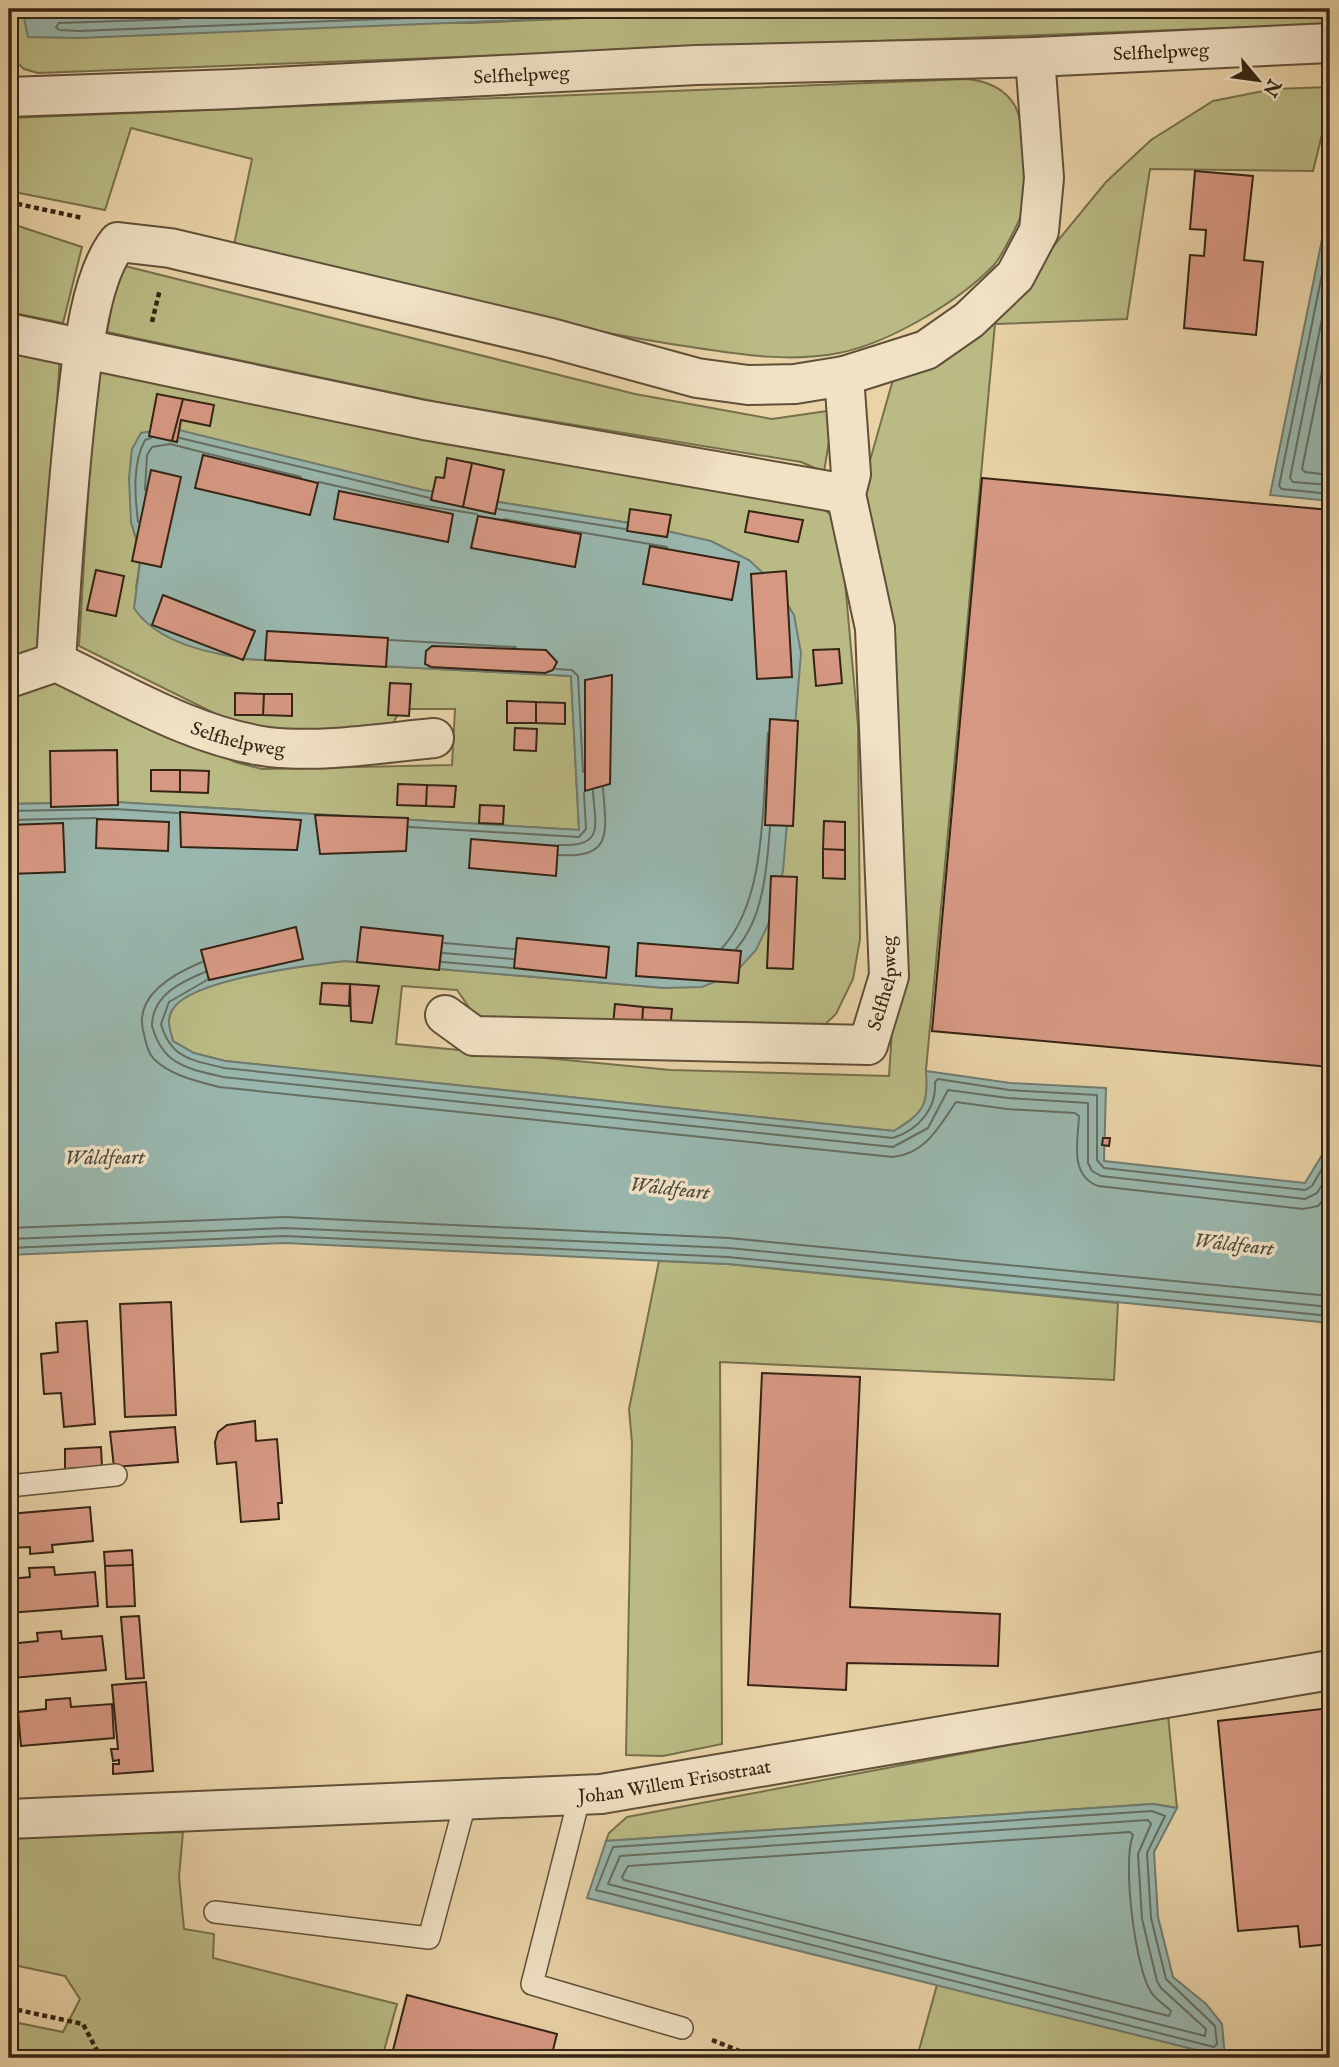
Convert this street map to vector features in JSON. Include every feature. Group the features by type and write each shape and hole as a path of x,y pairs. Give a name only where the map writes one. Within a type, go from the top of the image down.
{"street":[{"name":"Selfhelpweg","path":"9,97 233,89 696,65 1035,57 1330,43"},
{"path":"9,678 56,662 64,519 83,347 106,257 118,242 170,248 551,338 697,378 748,385 794,384 844,376 926,350 969,320 1015,276 1039,231 1043,192 1035,57"},
{"path":"9,333 424,420 846,494"},
{"name":"Selfhelpweg","path":"445,1015 474,1036 868,1045 889,976 875,628 846,494 851,474 844,376"},
{"name":"Selfhelpweg","path":"56,662 200,730 269,747 344,747 434,738"},
{"name":"Johan Willem Frisostraat","path":"9,1819 580,1795 1330,1670"}],"lane":[{"path":"9,1486 116,1475"},
{"path":"580,1795 532,1984 682,2028"},
{"path":"215,1912 429,1938 466,1800"}],"path":[{"path":"9,202 95,221 118,242"},
{"path":"144,360 170,248"},
{"path":"9,2008 83,2024 101,2058"},
{"path":"682,2028 757,2058"},
{"path":"1241,2058 1330,2052"}],"green space":[{"path":"9,9 294,9 106,14 470,23 791,9 1330,9 1330,24 38,73 24,69 9,55"},
{"path":"967,79 988,84 1006,94 1015,106 1021,126 1025,205 1006,246 993,266 978,280 922,319 859,348 818,356 755,356 616,335 506,312 234,245 252,159 131,128 105,210 9,191 9,118"},
{"path":"1330,87 1330,102 1313,171 1150,169 1127,319 995,324 926,1070 927,1092 918,1113 894,1131 225,1061 194,1053 173,1041 169,1022 172,1010 183,999 201,990 252,975 345,961 665,988 636,524 423,490 329,468 131,522 141,555 136,588 246,659 571,676 579,830 115,802 9,804 9,694 64,677 235,762 262,769 452,765 455,709 401,709 392,725 379,733 246,729 79,646 96,362 818,504 832,516 842,549 858,726 860,939 853,979 836,1014 817,1032 477,1019 457,990 402,986 396,1044 671,1070 889,1076 894,1000 859,499 894,376 1033,271 1106,182 1151,140 1213,101 1273,89"},
{"path":"9,223 82,247 63,323 9,312"},
{"path":"125,266 635,394 772,419 834,410 824,472 801,462 441,403 107,332 116,282"},
{"path":"9,344 60,354 42,650 9,661"},
{"path":"659,1261 728,1264 1118,1303 1114,1380 720,1362 722,1744 663,1756 626,1755 632,1443 629,1409"},
{"path":"1168,1715 1177,1808 1153,1804 606,1841 609,1833 627,1817"},
{"path":"183,1832 179,1877 184,1929 214,1934 213,1958 397,2004 382,2058 9,2058 9,2021 63,2032 80,1999 65,1976 9,1964 9,1836"},
{"path":"937,1985 1225,2058 949,2058 919,2050"}],"water":[{"path":"294,9 791,9 79,38 28,37 24,18"},
{"path":"1330,200 1330,501 1270,495"},
{"name":"Wâldfeart","path":"171,428 423,490 636,524 711,541 749,560 775,584 794,615 801,653 783,871 772,916 756,950 734,974 702,987 665,988 345,961 328,963 252,975 202,990 183,999 170,1014 173,1041 194,1053 225,1061 894,1131 912,1119 922,1107 926,1093 926,1071 1010,1083 1106,1088 1104,1161 1305,1183 1330,1142 1330,1323 728,1264 285,1243 9,1255 9,804 115,802 579,830 571,676 246,659 185,644 156,630 144,620 134,608 141,555 131,522 129,478 132,449 141,433"},
{"path":"1153,1804 1177,1808 1154,1852 1158,1917 1173,1977 1206,2004 1222,2024 1225,2057 587,1898 606,1841"}],"building":[{"path":"1195,171 1253,176 1244,260 1263,262 1256,335 1184,328 1190,255 1204,256 1206,230 1190,229"},
{"path":"157,394 183,399 172,441 149,436"},
{"path":"183,399 214,405 210,426 181,420 177,442 172,441"},
{"path":"203,455 318,483 310,515 195,488"},
{"path":"447,458 472,463 463,507 431,500 436,477 444,478"},
{"path":"472,463 504,470 495,514 463,507"},
{"path":"151,470 181,477 161,567 132,561"},
{"path":"982,478 1330,510 1330,1067 932,1031"},
{"path":"339,491 453,514 448,542 334,519"},
{"path":"630,509 671,515 667,537 627,531"},
{"path":"749,511 803,520 798,542 745,532"},
{"path":"478,516 581,534 575,567 471,548"},
{"path":"650,546 739,562 732,600 643,584"},
{"path":"96,570 124,576 116,616 87,610"},
{"path":"786,571 792,677 757,679 751,574"},
{"path":"163,595 255,631 243,660 152,625"},
{"path":"267,631 388,638 386,667 265,660"},
{"path":"432,646 546,650 557,662 553,670 545,673 431,667 425,664 426,651"},
{"path":"839,649 842,683 816,686 813,650"},
{"path":"612,675 610,784 585,791 585,680"},
{"path":"390,683 411,684 409,716 388,715"},
{"path":"235,693 264,694 263,715 235,715"},
{"path":"264,694 292,694 292,716 263,715"},
{"path":"507,701 536,702 536,723 507,723"},
{"path":"536,702 565,703 565,724 536,723"},
{"path":"770,719 798,721 793,826 765,825"},
{"path":"515,728 537,729 536,751 514,750"},
{"path":"117,750 118,805 51,807 50,751"},
{"path":"151,770 180,770 180,792 151,791"},
{"path":"180,770 209,771 208,793 180,792"},
{"path":"398,784 427,785 426,806 397,805"},
{"path":"427,785 456,786 454,807 426,806"},
{"path":"480,805 504,806 503,824 479,823"},
{"path":"180,812 301,820 297,850 181,847"},
{"path":"315,815 408,818 406,851 320,854"},
{"path":"97,819 169,822 168,851 96,848"},
{"path":"824,821 845,822 845,850 823,849"},
{"path":"63,823 65,872 9,874 9,825"},
{"path":"471,839 558,846 556,876 469,868"},
{"path":"823,849 845,850 845,879 823,878"},
{"path":"771,876 797,877 793,969 767,968"},
{"path":"296,927 303,959 209,980 201,950"},
{"path":"361,927 443,936 439,970 357,962"},
{"path":"517,938 609,947 606,978 514,968"},
{"path":"638,943 741,951 738,983 636,976"},
{"path":"322,983 350,984 349,1006 320,1004"},
{"path":"350,984 379,986 372,1023 351,1021"},
{"path":"615,1004 643,1007 642,1028 613,1025"},
{"path":"643,1007 672,1009 670,1030 642,1028"},
{"path":"1103,1138 1110,1138 1109,1146 1102,1145"},
{"path":"171,1302 176,1415 125,1417 120,1304"},
{"path":"87,1321 95,1424 64,1427 61,1393 44,1394 41,1354 58,1352 56,1323"},
{"path":"10,1346 17,1453 9,1453"},
{"path":"762,1373 860,1377 850,1607 1000,1614 998,1666 847,1663 846,1690 748,1685"},
{"path":"255,1421 256,1441 277,1439 282,1503 278,1503 279,1519 241,1522 236,1462 217,1464 215,1442 218,1432 227,1425"},
{"path":"175,1427 178,1462 114,1467 110,1432"},
{"path":"101,1447 102,1467 65,1469 65,1449"},
{"path":"90,1507 93,1541 52,1545 53,1552 30,1554 30,1547 9,1548 9,1514"},
{"path":"132,1550 133,1565 105,1566 104,1552"},
{"path":"133,1565 135,1606 107,1607 105,1566"},
{"path":"54,1567 55,1575 95,1572 98,1606 9,1613 9,1579 30,1577 29,1568"},
{"path":"139,1616 144,1678 126,1679 121,1617"},
{"path":"61,1631 62,1639 102,1636 106,1670 12,1678 9,1644 38,1641 37,1633"},
{"path":"146,1682 153,1771 113,1774 113,1764 119,1764 119,1760 113,1761 111,1749 118,1749 112,1685"},
{"path":"70,1698 71,1707 112,1704 114,1738 21,1746 18,1712 46,1709 46,1700"},
{"path":"1330,1708 1330,1944 1300,1947 1298,1926 1238,1931 1218,1721"},
{"path":"407,1995 557,2034 551,2058 391,2058"}]}
